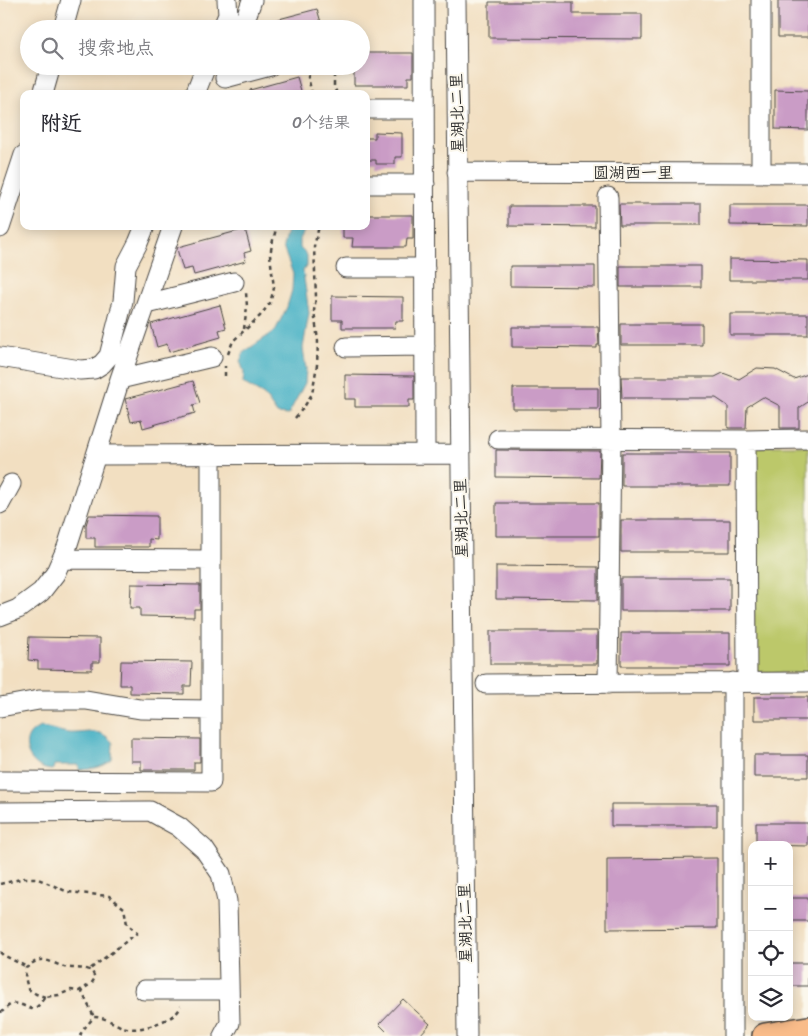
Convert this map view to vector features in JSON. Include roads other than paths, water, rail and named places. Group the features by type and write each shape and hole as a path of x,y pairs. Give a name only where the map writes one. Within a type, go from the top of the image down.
{"main road":[{"path":"765,1036 808,1030"}],"street":[{"path":"65,20 71,0"},
{"path":"226,20 228,15 227,0"},
{"path":"245,20 252,0"},
{"path":"424,0 425,454"},
{"name":"星湖北二里","path":"456,0 466,1036"},
{"path":"761,0 761,172"},
{"path":"44,90 48,75"},
{"path":"197,90 202,75"},
{"path":"224,79 238,75"},
{"path":"370,109 424,110"},
{"path":"0,228 20,167"},
{"name":"圆湖西一里","path":"457,172 808,172"},
{"path":"370,184 424,184"},
{"path":"608,197 611,440 608,684"},
{"path":"0,357 80,370 94,369 102,364 108,356 123,301 126,266 143,230"},
{"path":"0,616 18,609 41,592 55,574 62,560 98,454 120,379 174,230"},
{"path":"346,268 424,268"},
{"path":"147,304 234,282"},
{"path":"346,346 425,346"},
{"path":"120,379 222,358"},
{"path":"498,439 808,439"},
{"path":"733,1036 746,440"},
{"path":"98,454 460,454"},
{"path":"0,781 211,782 211,454"},
{"path":"0,504 11,484"},
{"path":"62,560 211,560"},
{"path":"486,684 808,682"},
{"path":"0,707 39,700 86,700 140,709 211,710"},
{"path":"0,812 150,811 179,826 204,849 221,874 227,901 230,1023 223,1036"},
{"path":"144,990 229,990"}],"water":[{"path":"287,230 305,230 300,239 300,248 307,255 307,265 303,271 309,313 303,348 306,369 305,383 288,415 277,414 264,395 243,383 244,372 240,361 244,352 275,331 287,307 292,290 293,274 283,247"},
{"path":"41,727 69,733 93,732 103,734 113,743 112,760 101,766 88,769 79,770 79,765 54,765 53,770 44,768 31,759 27,744 28,737 33,731"}]}
